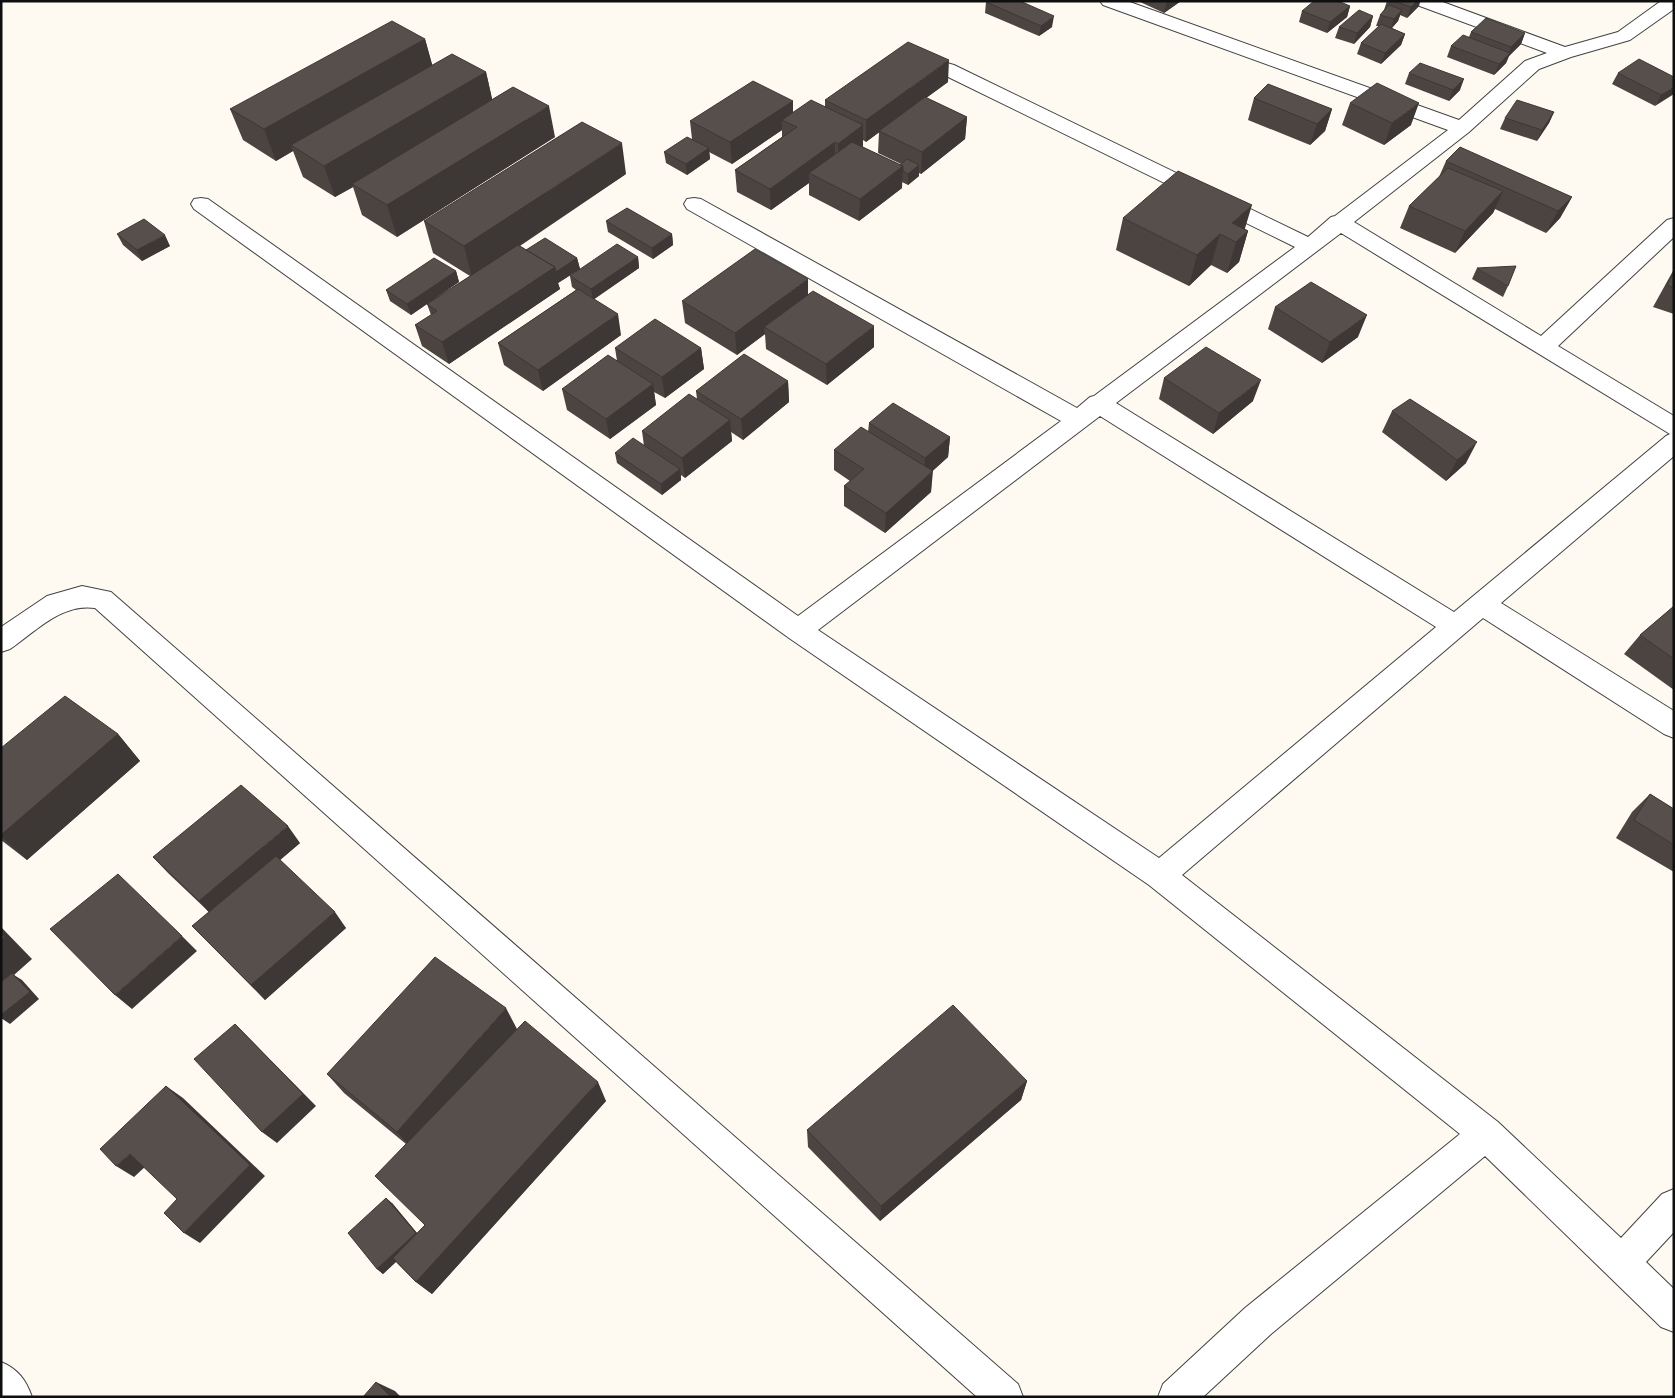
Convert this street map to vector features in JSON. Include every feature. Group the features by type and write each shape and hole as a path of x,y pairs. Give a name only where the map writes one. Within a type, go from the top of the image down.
{"street":[{"path":"1109,1 1462,128"},
{"path":"1423,1 1564,53"},
{"path":"798,630 1098,403 1310,246 1338,222 1462,128 1532,65 1564,53 1624,36 1673,1"},
{"path":"947,69 1310,246"},
{"path":"201,204 798,630 1160,875 1486,1134 1674,1314"},
{"path":"694,204 1077,419"},
{"path":"1338,222 1674,427"},
{"path":"1543,347 1674,225"},
{"path":"1098,403 1455,626"},
{"path":"1160,875 1674,442"},
{"path":"1,640 56,603 82,596 102,599 1005,1397"},
{"path":"1481,604 1674,726"},
{"path":"1176,1397 1258,1321 1486,1134"},
{"path":"1622,1263 1674,1206"},
{"path":"1,1380 14,1397"}],"building":[{"path":"987,1 1020,1 1054,16 1041,26"},
{"path":"1314,1 1338,1 1350,6 1330,22 1302,11"},
{"path":"1394,1 1417,1 1411,7"},
{"path":"1389,5 1402,10 1394,19 1380,15"},
{"path":"1359,10 1373,16 1357,33 1339,27"},
{"path":"1486,18 1525,33 1511,47 1471,32"},
{"path":"392,21 425,39 264,129 230,109"},
{"path":"1381,24 1405,34 1385,53 1361,43"},
{"path":"1463,35 1510,53 1499,64 1451,46"},
{"path":"908,42 949,60 866,120 825,100"},
{"path":"452,54 486,72 324,166 291,145"},
{"path":"1639,59 1674,77 1674,87 1661,95 1618,73"},
{"path":"1420,63 1464,79 1453,90 1409,73"},
{"path":"753,81 793,101 730,142 690,121"},
{"path":"1377,83 1419,103 1392,123 1350,103"},
{"path":"1268,84 1332,109 1317,124 1254,98"},
{"path":"513,87 549,106 387,205 352,184"},
{"path":"925,97 967,117 922,152 879,131"},
{"path":"811,100 863,125 838,144 835,142 770,189 735,170 797,127 782,120"},
{"path":"1517,100 1554,112 1542,130 1505,118"},
{"path":"582,122 622,143 464,246 424,221"},
{"path":"687,137 709,148 686,164 664,152"},
{"path":"852,142 903,166 860,199 809,173"},
{"path":"1460,147 1572,197 1558,211 1446,161"},
{"path":"907,159 919,165 908,174 903,171 903,166 900,165"},
{"path":"1448,168 1503,191 1465,231 1409,206"},
{"path":"1178,171 1252,205 1232,223 1248,231 1236,242 1220,234 1197,255 1123,218"},
{"path":"627,208 672,234 652,248 606,221"},
{"path":"144,219 165,235 137,250 117,234"},
{"path":"545,238 577,258 556,272 555,267 526,250"},
{"path":"617,244 638,257 591,289 570,276"},
{"path":"518,245 555,267 442,342 415,325 437,311 427,304"},
{"path":"755,249 808,279 735,333 682,301"},
{"path":"434,258 456,271 407,304 386,290"},
{"path":"1516,266 1508,286 1477,268"},
{"path":"1674,272 1674,288 1667,285"},
{"path":"1311,282 1367,315 1330,342 1275,307"},
{"path":"578,289 618,314 538,370 498,343"},
{"path":"813,291 874,326 826,364 764,327"},
{"path":"655,319 701,348 662,377 615,348"},
{"path":"1206,347 1261,380 1219,413 1164,378"},
{"path":"744,354 788,381 741,419 696,391"},
{"path":"608,355 653,384 606,419 562,389"},
{"path":"689,394 730,420 682,458 642,431"},
{"path":"1410,399 1477,442 1457,460 1392,411"},
{"path":"893,403 950,437 925,458 869,423"},
{"path":"861,427 933,471 886,513 844,486 864,469 834,450"},
{"path":"633,438 680,469 661,484 615,453"},
{"path":"1674,606 1674,659 1640,635"},
{"path":"65,696 118,734 1,835 1,748"},
{"path":"241,785 288,826 199,901 153,857"},
{"path":"1650,794 1674,809 1674,845 1634,820"},
{"path":"276,856 335,912 251,985 192,926"},
{"path":"118,874 182,936 115,995 50,929"},
{"path":"435,957 506,1008 397,1132 327,1074"},
{"path":"12,973 30,992 1,1015 1,982"},
{"path":"953,1005 1027,1081 881,1206 807,1130"},
{"path":"525,1021 598,1082 416,1282 393,1258 425,1225 375,1176"},
{"path":"235,1024 303,1094 262,1132 194,1059"},
{"path":"166,1086 250,1165 184,1233 164,1213 177,1199 130,1154 116,1166 100,1149"},
{"path":"386,1198 416,1233 377,1269 348,1233"},
{"path":"376,1382 391,1397 363,1397"}]}
